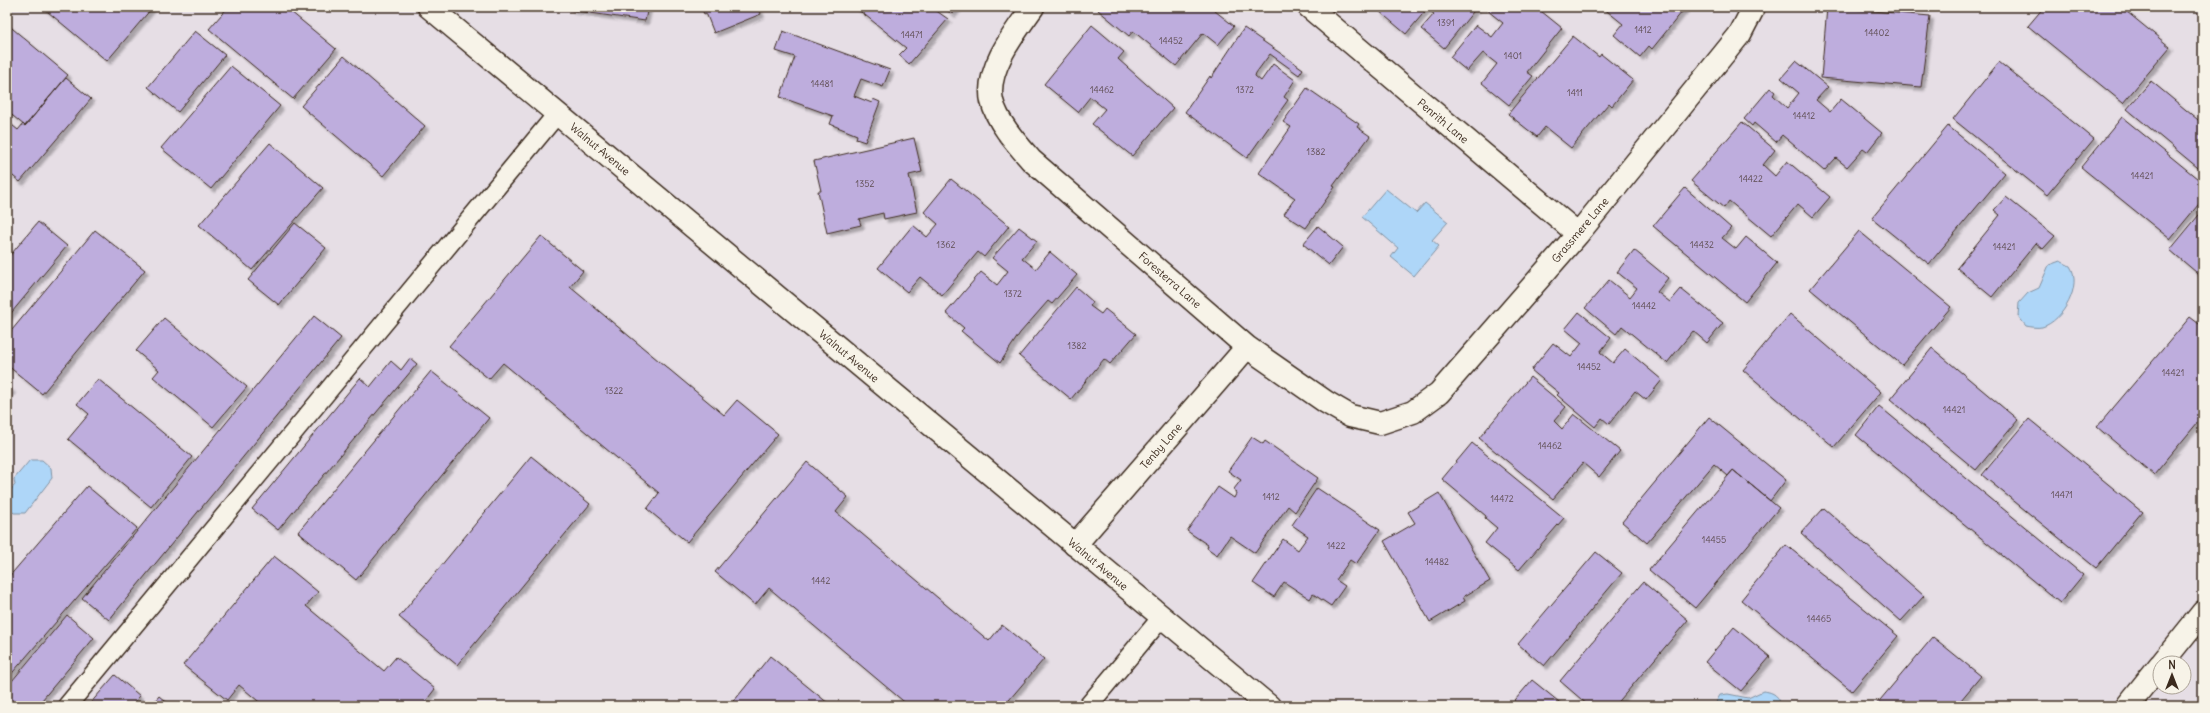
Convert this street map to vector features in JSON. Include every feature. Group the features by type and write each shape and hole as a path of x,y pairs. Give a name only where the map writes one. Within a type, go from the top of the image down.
{"street":[{"name":"Walnut Avenue","path":"429,7 1269,706"},
{"name":"Foresterra Lane","path":"1033,7 1009,40 994,72 992,100 1007,130 1030,160 1248,347 1326,402 1350,416 1380,423"},
{"name":"Penrith Lane","path":"1309,7 1578,234"},
{"name":"Grassmere Lane","path":"1380,423 1413,412 1439,392 1578,234 1740,34 1754,7"},
{"name":"Tenby Lane","path":"1075,545 1248,347"},
{"path":"2168,655 2203,612"},
{"path":"2127,706 2152,675"}],"lane":[{"path":"67,706 558,114"},
{"path":"1088,706 1162,617"}],"water":[{"path":"1386,189 1416,213 1425,203 1448,222 1432,240 1439,246 1414,276 1391,257 1398,248 1362,217"},
{"path":"2060,261 2070,266 2073,274 2074,283 2069,301 2064,310 2050,323 2042,327 2026,326 2018,316 2019,303 2028,293 2039,288 2049,265"},
{"path":"30,460 42,460 51,468 52,478 25,513 14,513 7,507 7,494 15,485 14,479"},
{"path":"1763,691 1770,692 1775,695 1781,706 1714,706 1720,695 1728,694 1748,698"}],"building":[{"path":"42,7 151,7 152,8 107,61"},
{"path":"228,7 285,7 336,49 293,99 209,29"},
{"path":"571,7 648,7 645,21 570,10"},
{"path":"701,7 758,7 761,14 714,33 706,13 704,14"},
{"path":"855,7 931,7 948,19 909,64 899,55 906,48"},
{"path":"944,7 958,7 952,14"},
{"path":"1101,7 1210,7 1234,26 1218,45 1203,33 1176,66 1133,31 1129,36 1098,10"},
{"path":"1382,7 1477,7 1444,48 1421,29 1434,14 1427,9 1406,34 1379,11"},
{"path":"1491,7 1536,7 1562,28 1527,72 1533,76 1509,105 1482,83 1497,64 1483,53 1467,71 1450,57 1476,25 1492,37 1503,23 1488,11"},
{"path":"1602,7 1686,7 1652,49 1649,46 1640,57 1614,35 1623,24"},
{"path":"1827,7 1930,16 1921,87 1821,78"},
{"path":"2044,7 2121,7 2170,47 2123,103 2028,26"},
{"path":"7,24 68,75 25,126 7,111"},
{"path":"1092,25 1124,52 1118,59 1173,108 1132,156 1092,124 1105,109 1090,97 1078,112 1044,84"},
{"path":"1244,28 1303,69 1299,75 1270,54 1256,73 1255,76 1261,81 1273,64 1295,80 1284,97 1288,100 1247,158 1185,112 1210,76 1211,78"},
{"path":"195,31 225,55 178,112 148,87"},
{"path":"783,31 890,70 883,87 861,79 854,96 872,103 873,99 880,102 865,142 856,139 857,135 830,124 833,116 780,97 795,57 776,51"},
{"path":"1573,36 1599,57 1601,54 1633,80 1612,106 1609,103 1571,148 1545,127 1537,137 1508,114"},
{"path":"344,56 425,126 383,176 301,106"},
{"path":"1796,61 1828,87 1816,100 1830,112 1841,99 1882,133 1867,152 1863,149 1847,167 1836,158 1824,171 1782,135 1776,142 1754,123 1752,126 1744,119 1770,88 1775,92 1773,95 1787,108 1799,93 1781,78"},
{"path":"1999,62 2094,139 2047,195 1953,119"},
{"path":"231,66 280,106 211,189 161,148"},
{"path":"66,78 91,99 20,182 7,171 7,121 18,130 23,124 25,126"},
{"path":"2151,81 2203,124 2203,172 2127,109"},
{"path":"1307,88 1359,124 1357,127 1370,136 1333,186 1335,187 1306,228 1284,214 1295,198 1259,173 1291,127 1283,122"},
{"path":"2122,117 2203,183 2203,199 2170,239 2081,167"},
{"path":"1742,122 1775,150 1763,165 1775,176 1787,161 1830,197 1813,217 1798,204 1771,236 1729,201 1724,208 1691,181"},
{"path":"1948,126 2005,173 1929,264 1872,218"},
{"path":"914,138 922,172 909,175 917,212 884,219 883,213 859,219 861,225 827,233 818,191 821,191 814,161"},
{"path":"270,143 323,188 252,270 199,225"},
{"path":"951,179 1009,226 984,257 978,252 942,295 920,277 907,292 878,268 913,225 927,237 938,224 924,212"},
{"path":"1685,188 1731,228 1722,238 1736,249 1746,237 1777,263 1745,302 1653,226"},
{"path":"2006,197 2055,236 2043,249 2036,243 1992,297 1957,268 2000,215 1994,210"},
{"path":"2203,210 2203,278 2170,250"},
{"path":"38,222 67,246 7,318 7,259"},
{"path":"295,223 326,248 279,305 248,280"},
{"path":"1318,226 1343,247 1329,265 1303,244"},
{"path":"1019,227 1037,241 1022,258 1036,269 1050,252 1077,275 1052,304 1048,301 1020,333 1000,363 961,331 964,328 946,313 981,272 997,285 1008,271 992,258"},
{"path":"95,230 145,270 42,394 7,365 7,336"},
{"path":"1859,231 1951,307 1902,365 1810,289"},
{"path":"541,236 583,271 570,287 724,415 737,400 778,434 687,542 647,509 659,493 503,363 489,379 449,346"},
{"path":"1634,250 1668,278 1657,292 1670,302 1681,289 1723,323 1707,343 1693,331 1667,363 1622,326 1616,334 1585,308 1609,280 1630,297 1637,288 1617,272"},
{"path":"1076,287 1093,302 1090,306 1101,314 1105,309 1136,334 1110,364 1104,359 1071,399 1019,356"},
{"path":"1579,312 1611,338 1600,352 1613,363 1625,349 1662,380 1646,400 1635,391 1609,424 1602,418 1595,427 1557,395 1559,393 1531,370 1553,343 1571,357 1582,343 1565,329"},
{"path":"1790,314 1881,392 1834,447 1743,370"},
{"path":"314,316 341,338 109,620 82,598"},
{"path":"2190,317 2203,327 2203,416 2154,475 2097,427"},
{"path":"164,318 247,387 213,427 153,377 159,370 136,351"},
{"path":"1932,348 2018,420 1976,470 1890,399"},
{"path":"410,358 417,364 278,530 252,509 360,378 370,387 391,361 401,370"},
{"path":"431,371 489,418 356,580 298,532"},
{"path":"1530,377 1566,407 1554,421 1562,429 1574,414 1620,451 1599,477 1583,463 1553,499 1479,438"},
{"path":"98,379 192,457 151,507 68,439 89,414 77,404"},
{"path":"7,386 12,390 7,395"},
{"path":"1879,406 2083,575 2060,603 1856,435"},
{"path":"1709,417 1786,480 1770,501 1733,470 1728,476 1714,464 1647,543 1622,522"},
{"path":"2029,419 2142,512 2096,568 1982,475"},
{"path":"1252,437 1263,444 1265,441 1318,478 1295,512 1288,506 1255,553 1230,536 1217,555 1207,548 1208,545 1187,531 1218,487 1234,498 1236,494 1234,489 1241,480 1228,471"},
{"path":"1472,443 1564,518 1519,570 1485,543 1497,528 1485,518 1486,516 1442,479"},
{"path":"531,456 590,504 457,665 399,617"},
{"path":"807,462 848,497 836,512 989,641 1002,625 1044,659 1004,706 909,706 769,588 755,605 715,572"},
{"path":"1733,470 1779,508 1695,608 1649,570"},
{"path":"87,486 137,528 7,679 7,579"},
{"path":"1317,488 1380,530 1356,564 1350,560 1336,580 1345,586 1331,606 1313,594 1310,599 1284,582 1274,597 1253,583 1283,539 1298,550 1308,536 1292,525"},
{"path":"1439,493 1490,581 1463,597 1465,601 1430,622 1384,541 1415,523 1408,512"},
{"path":"1824,508 1924,596 1901,621 1801,533"},
{"path":"1786,545 1898,636 1852,691 1741,600"},
{"path":"1596,552 1622,573 1544,666 1518,644"},
{"path":"274,556 318,592 306,606 384,671 396,657 435,689 422,706 264,706 239,685 227,700 183,665"},
{"path":"1643,582 1688,620 1615,706 1589,706 1560,681"},
{"path":"67,615 94,638 37,706 7,706 7,687"},
{"path":"1734,627 1770,657 1741,691 1705,662"},
{"path":"1933,637 1981,676 1956,706 1875,706"},
{"path":"770,656 829,704 827,706 730,706"},
{"path":"115,675 140,696 131,706 88,706"},
{"path":"1532,680 1564,706 1510,706"},
{"path":"159,696 171,706 151,706"}]}
